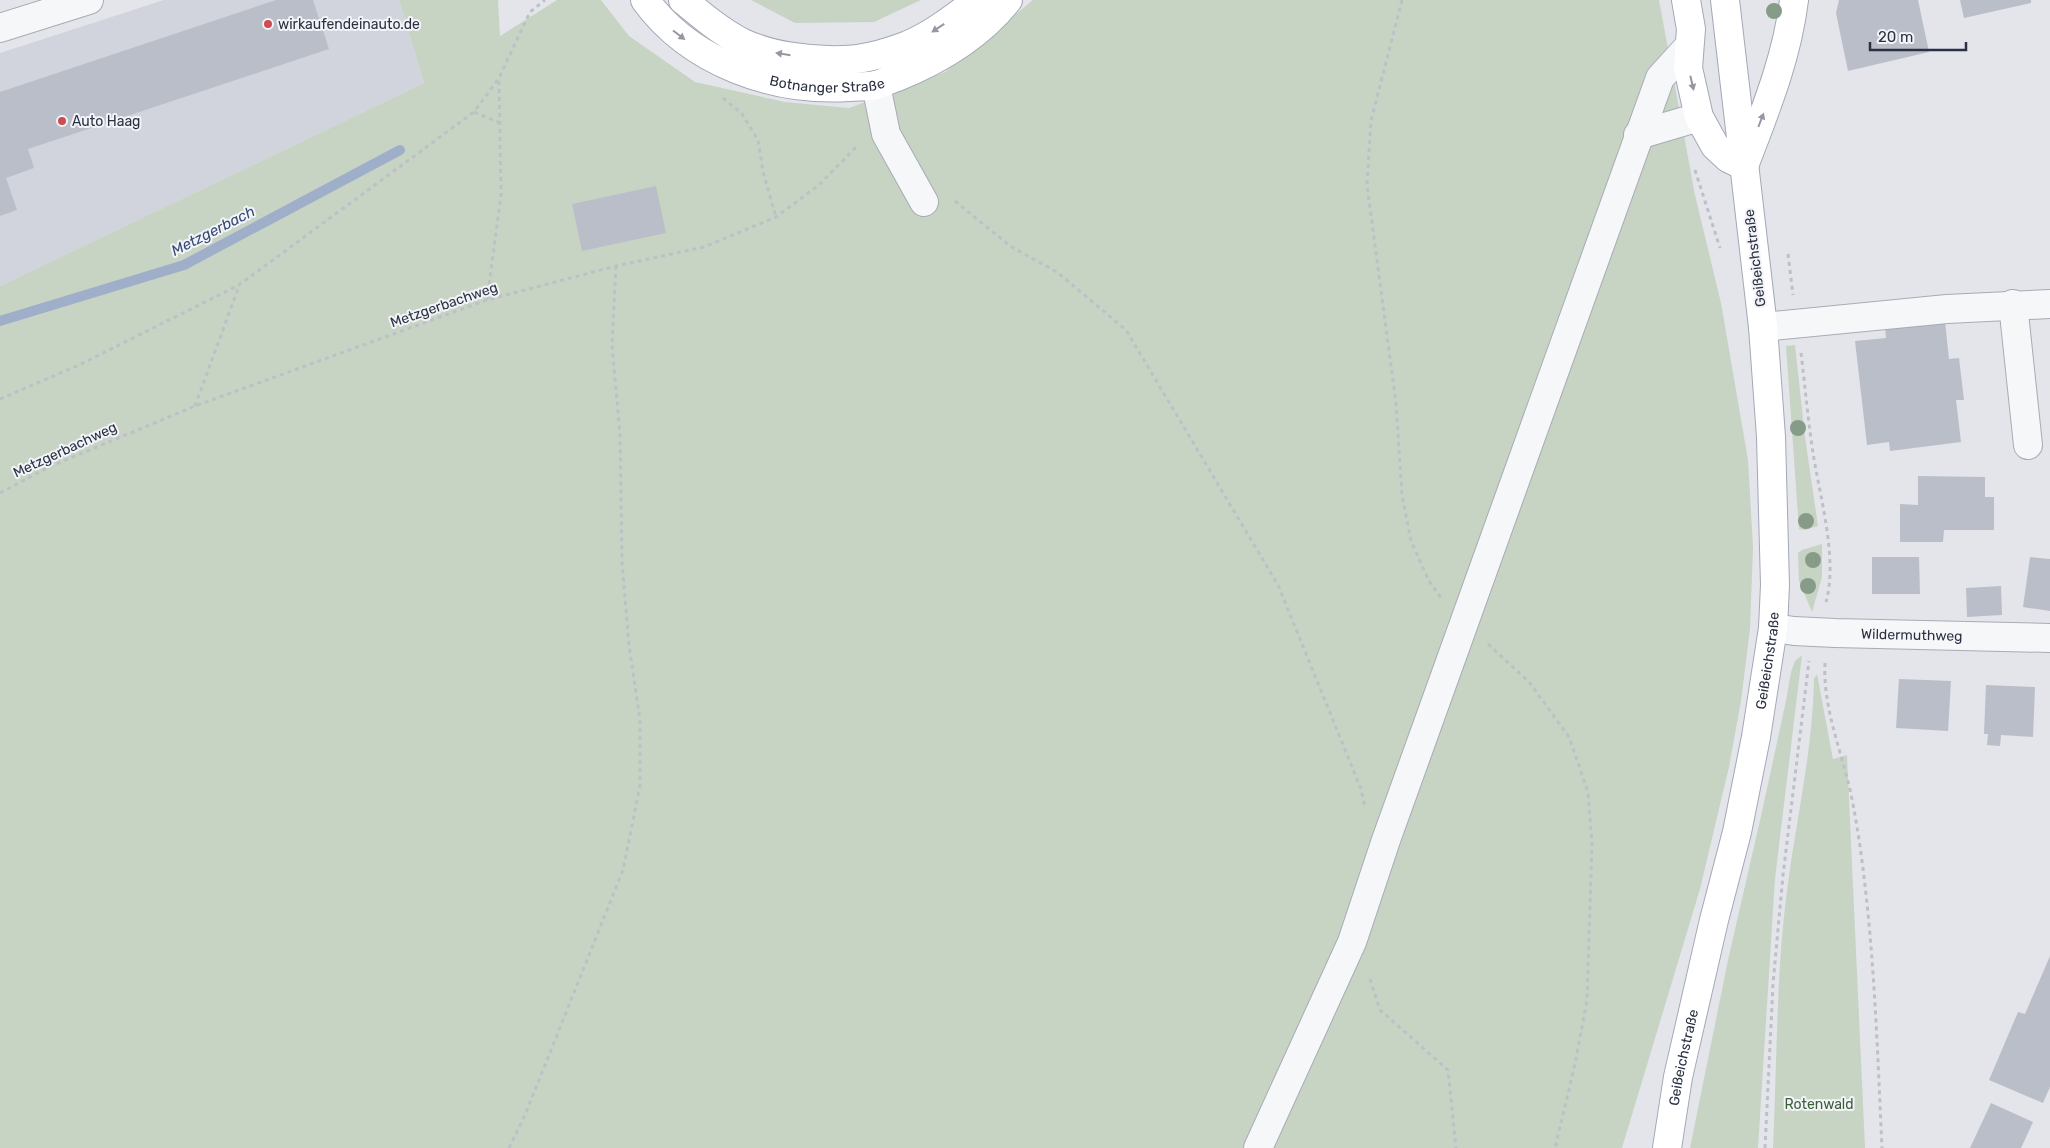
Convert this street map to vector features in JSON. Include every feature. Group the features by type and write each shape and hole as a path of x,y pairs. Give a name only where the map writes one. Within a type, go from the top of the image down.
{"main road":[{"name":"Botnanger Straße","path":"645,0 674,32 703,53 754,76 793,85 826,89 876,85 908,72 948,52 995,16 1008,0"},
{"name":"Botnanger Straße","path":"683,0 709,21 742,42 772,52 842,60 879,55 909,44 937,30 978,0"},
{"path":"1686,0 1691,29 1688,68 1691,120 1728,158 1744,166"},
{"name":"Geißeichstraße","path":"1667,1148 1678,1077 1714,920 1737,832 1756,738 1773,628 1775,585 1772,466 1763,327 1755,244 1725,0"},
{"name":"Geißeichstraße","path":"1744,166 1779,72 1791,27 1794,0"}],"street":[{"path":"0,28 89,0"},
{"path":"1258,1148 1352,942 1386,840 1638,134 1660,78 1689,46"},
{"path":"876,85 886,134 924,202"},
{"path":"1638,134 1691,120"},
{"path":"1763,327 2013,304 2050,304"},
{"path":"2013,304 2028,445"},
{"name":"Wildermuthweg","path":"1773,628 1794,631 2050,638"}],"path":[{"path":"0,399 79,365 239,285 474,112 499,78 530,12 545,0"},
{"path":"487,300 501,195 499,78"},
{"path":"716,93 742,114 758,140 763,172 776,217"},
{"path":"474,112 500,123"},
{"path":"1691,120 1688,148 1720,248"},
{"name":"Metzgerbachweg","path":"0,494 49,467 195,406 487,300 616,266 704,247 776,217 819,186 854,149 886,134"},
{"path":"924,202 950,197 1010,246 1057,272 1126,330 1278,585 1361,789 1369,827 1386,840"},
{"path":"1787,249 1813,453 1827,536 1830,584 1824,606"},
{"path":"509,1148 525,1115 623,870 640,786 640,720 629,645 622,562 620,434 612,345 616,266"},
{"path":"195,406 239,285"},
{"path":"1830,632 1824,683 1830,716 1848,779 1858,834 1873,967 1882,1148"},
{"path":"1765,1148 1773,984 1783,875 1811,654"},
{"path":"1352,942 1369,978 1380,1010 1448,1070 1456,1148"}],"shaded area":[{"path":"164,0 399,0 424,83 0,286 0,53"}],"green space":[{"path":"399,0 498,0 500,36 557,0 601,0 629,36 695,82 785,102 849,108 945,72 1033,0 1659,0 1695,195 1721,303 1748,460 1753,547 1750,629 1741,701 1729,767 1700,889 1622,1148 0,1148 0,286 424,83"},
{"path":"751,0 921,0 874,22 795,23"},
{"path":"1795,345 1805,437 1818,526 1805,530 1799,529 1786,346"},
{"path":"1822,544 1822,577 1812,612 1799,581 1798,553"},
{"path":"1802,655 1775,879 1758,1148 1690,1148 1728,960 1791,672 1795,661"},
{"name":"Rotenwald","path":"1817,674 1833,759 1847,755 1865,1148 1773,1148 1783,922 1811,732 1814,679"}],"building":[{"path":"276,0 313,0 329,49 28,149 34,168 6,178 17,210 0,216 0,92"},
{"path":"1839,0 1918,0 1929,52 1848,71 1836,13"},
{"path":"1960,0 2031,0 2031,3 1964,18"},
{"path":"656,186 666,233 582,251 572,204"},
{"path":"1945,321 1949,359 1959,358 1964,400 1956,400 1961,442 1890,451 1889,442 1867,445 1855,341 1886,338 1885,328"},
{"path":"1918,476 1985,477 1985,497 1994,497 1994,530 1944,530 1943,542 1900,542 1900,504 1918,505"},
{"path":"1872,557 1919,557 1920,594 1872,594"},
{"path":"2030,557 2050,559 2050,611 2023,607"},
{"path":"2001,586 2002,615 1967,617 1966,588"},
{"path":"1899,679 1951,681 1948,731 1896,728"},
{"path":"1986,685 2035,687 2033,737 2001,735 2000,746 1987,745 1988,734 1984,734"},
{"path":"2050,956 2050,1087 2043,1103 1989,1080 2018,1012 2025,1014"},
{"path":"1991,1103 2033,1122 2021,1148 1970,1148"}],"waterway":[{"name":"Metzgerbach","path":"0,321 184,265 400,150"}],"place":[{"name":"wirkaufendeinauto.de","path":"268,24"},
{"name":"Auto Haag","path":"62,121"}]}
